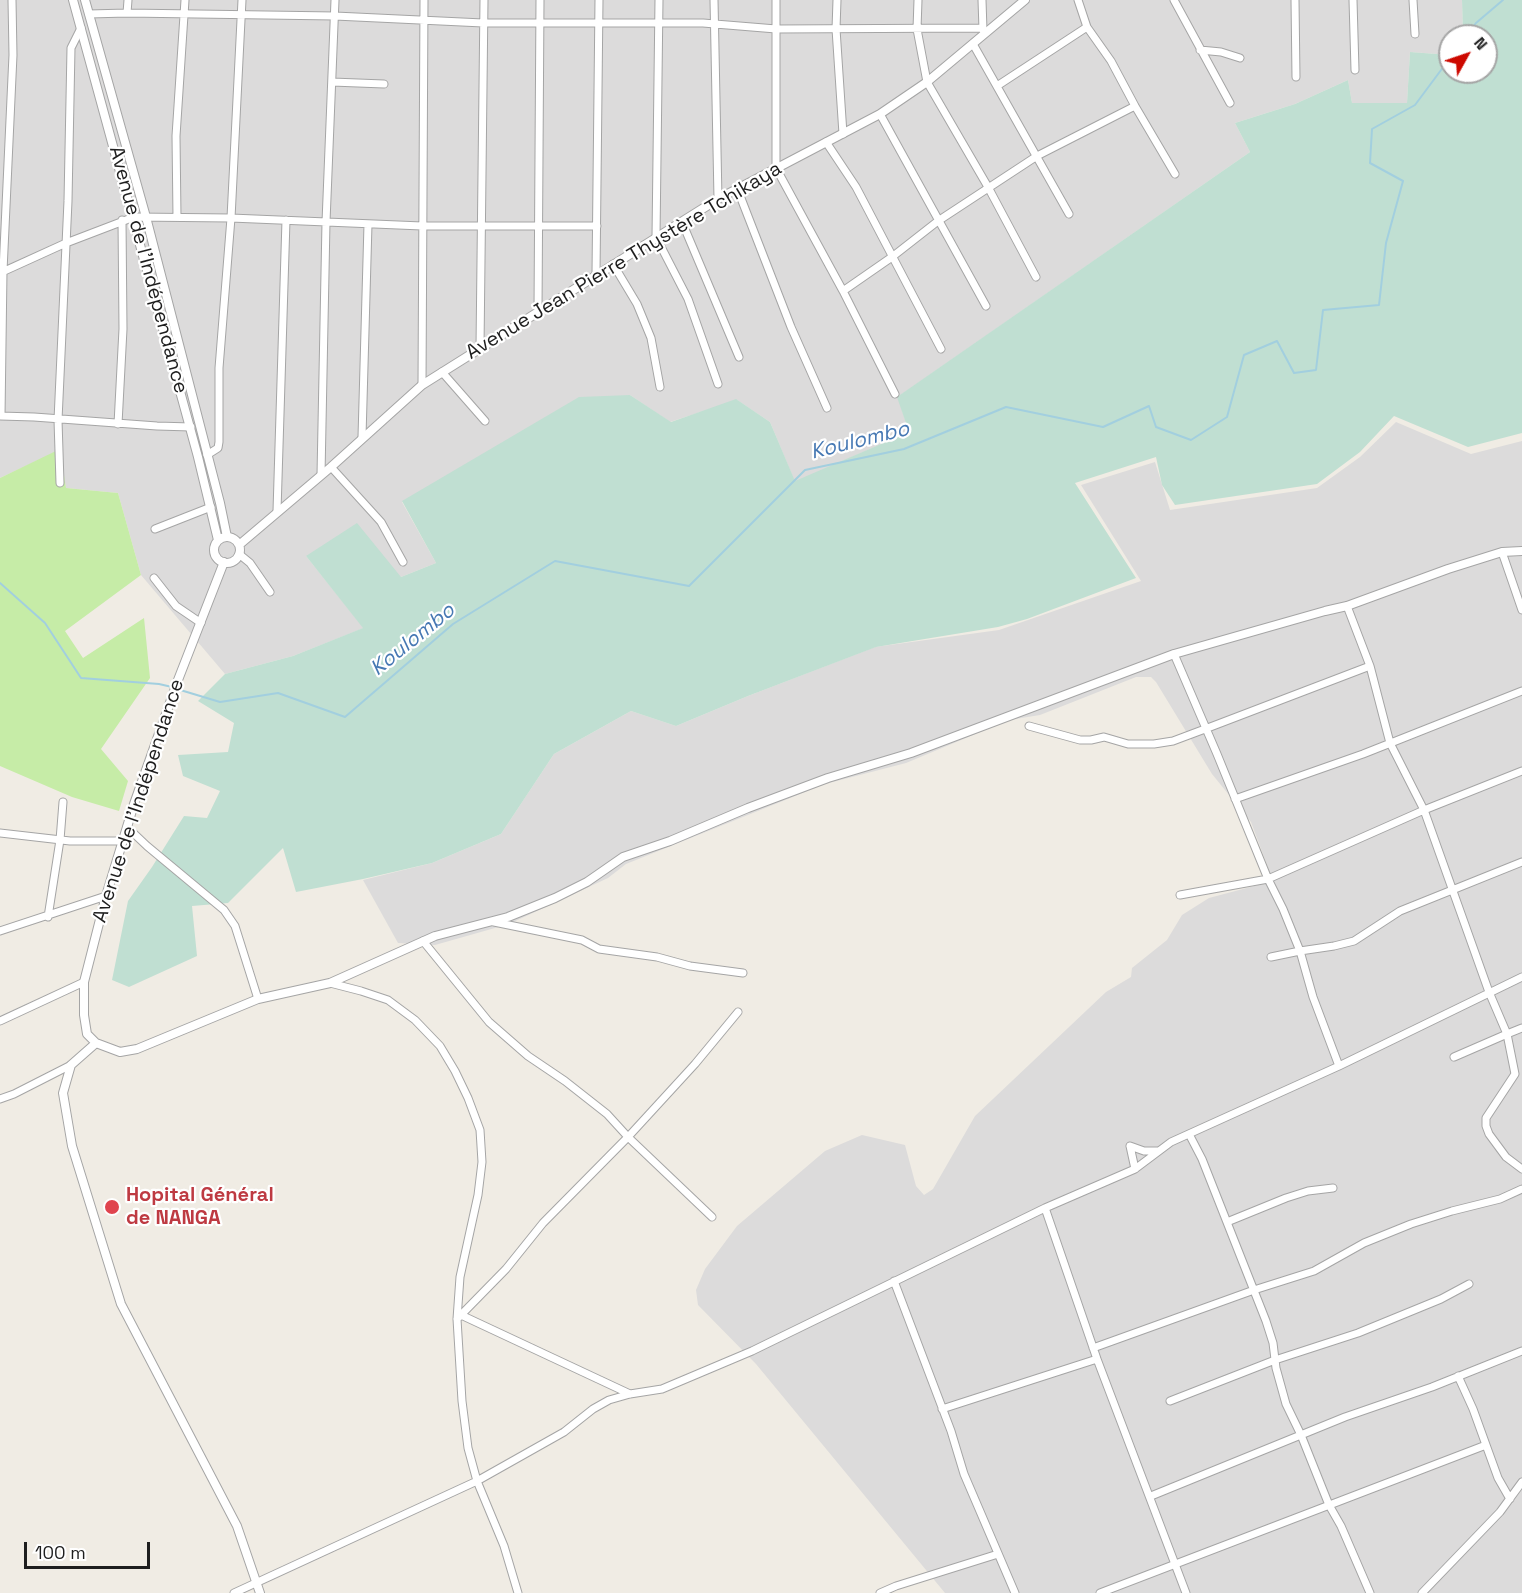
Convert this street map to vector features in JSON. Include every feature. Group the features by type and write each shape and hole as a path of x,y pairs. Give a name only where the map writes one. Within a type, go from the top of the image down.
{"street":[{"path":"12,0 12,55 2,272 0,416 190,427"},
{"name":"Avenue de l'Indépendance","path":"74,0 134,217 218,540"},
{"name":"Avenue de l'Indépendance","path":"85,0 146,217 227,537"},
{"path":"127,13 128,0"},
{"path":"177,217 178,76 185,0"},
{"path":"207,455 218,448 219,442 219,368 231,218 242,0"},
{"path":"321,475 326,222 335,0"},
{"path":"422,385 424,0"},
{"path":"480,348 484,0"},
{"path":"538,311 540,0"},
{"path":"596,274 599,0"},
{"path":"659,0 656,237 688,299 718,384"},
{"path":"714,0 718,199"},
{"path":"776,0 776,168 843,291 895,394"},
{"path":"837,0 836,29 843,134"},
{"path":"918,0 917,29 927,82 988,187 1036,277"},
{"path":"89,14 242,14 483,23 659,23 776,29 983,31 982,0"},
{"name":"Avenue Jean Pierre Thystère Tchikaya","path":"239,549 278,511 422,385 718,199 880,114 927,82 973,44 983,31 1025,0"},
{"path":"1078,0 1087,27 1111,60 1175,174"},
{"path":"1174,0 1230,103"},
{"path":"1295,0 1296,77"},
{"path":"1353,0 1355,70"},
{"path":"1413,0 1415,34"},
{"path":"997,86 1087,27"},
{"path":"60,483 57,420 66,243 71,48 81,28"},
{"path":"973,44 1069,214"},
{"path":"1200,50 1221,52 1240,58"},
{"path":"332,82 384,84"},
{"path":"843,291 988,187 1037,156 1135,106"},
{"path":"880,114 986,306"},
{"path":"826,142 856,188 941,349"},
{"path":"737,188 790,327 827,408"},
{"path":"2,272 66,243 134,217 231,218 422,226 597,226"},
{"path":"118,424 123,329 122,220"},
{"path":"278,511 286,220"},
{"path":"682,222 739,357"},
{"path":"362,437 365,398 368,224"},
{"path":"614,264 637,304 651,338 660,387"},
{"path":"442,372 485,421"},
{"path":"331,466 381,522 403,562"},
{"path":"155,529 211,507"},
{"path":"239,549 233,561 224,562 214,553 214,546 218,540 233,538 270,592"},
{"path":"0,1099 71,1065 96,1043 120,1052 137,1049 258,999 330,983 435,936 508,917 555,898 587,882 623,857 670,841 828,778 911,753 1174,654 1325,610 1347,606 1502,552 1522,551"},
{"path":"1502,552 1522,610"},
{"name":"Avenue de l'Indépendance","path":"96,1043 87,1034 84,1015 84,982 106,896 127,827 178,680 224,562"},
{"path":"154,578 177,606 188,616 201,623"},
{"path":"1347,606 1370,666 1390,744 1424,810 1489,992 1507,1034 1515,1074 1486,1118 1486,1126 1489,1134 1506,1157 1522,1169"},
{"path":"1174,654 1300,951 1339,1066"},
{"path":"1029,726 1080,740 1091,741 1104,737 1128,744 1173,741 1370,666"},
{"path":"1235,800 1390,744 1522,691"},
{"path":"1180,895 1268,879 1424,810 1522,771"},
{"path":"48,917 60,840 63,802"},
{"path":"127,827 224,910 235,926 258,999"},
{"path":"0,833 60,840 123,840"},
{"path":"1271,957 1354,941 1400,911 1522,862"},
{"path":"0,931 106,896"},
{"path":"491,921 582,940 598,949 743,973"},
{"path":"423,941 489,1022 528,1056 607,1114 712,1217"},
{"path":"234,1593 477,1481 564,1432 593,1409 609,1400 678,1384 752,1351 1045,1208 1136,1169 1157,1151 1189,1134 1339,1066 1522,977"},
{"path":"0,1021 84,982"},
{"path":"330,983 388,1000 415,1020 440,1046 468,1098 480,1130 482,1162 478,1195 460,1277 462,1401 468,1448 477,1481 504,1546 518,1593"},
{"path":"459,1317 506,1269 543,1223 628,1137 695,1064 738,1012"},
{"path":"1454,1057 1522,1028"},
{"path":"71,1065 63,1093 72,1146 122,1304 237,1526 260,1593"},
{"path":"1189,1134 1202,1159 1270,1333 1286,1404 1370,1593"},
{"path":"1136,1169 1130,1146 1144,1151 1157,1151"},
{"path":"1227,1222 1286,1198 1308,1191 1333,1188"},
{"path":"1093,1347 1314,1271 1364,1243 1403,1227 1500,1199 1522,1189"},
{"path":"1045,1208 1097,1359 1186,1593"},
{"path":"894,1281 964,1474 1015,1593"},
{"path":"1170,1401 1275,1360 1358,1333 1441,1299 1469,1284"},
{"path":"459,1317 630,1394"},
{"path":"1150,1496 1345,1417 1458,1377 1522,1351"},
{"path":"942,1409 1097,1359"},
{"path":"1458,1377 1473,1408 1497,1478 1510,1499"},
{"path":"1100,1593 1486,1445"},
{"path":"1422,1593 1493,1519 1522,1482"},
{"path":"880,1593 998,1554"}],"shaded area":[{"path":"0,0 1462,0 1463,24 1438,24 1438,54 1410,52 1407,103 1352,103 1348,80 1295,104 1235,123 1250,152 898,397 909,432 795,482 770,422 737,400 670,422 630,395 402,502 436,563 401,577 306,556 364,628 293,656 225,674 141,575 118,493 66,488 60,450 0,478"},
{"path":"1396,422 1471,454 1522,441 1522,1593 945,1593 756,1364 698,1305 696,1290 705,1269 737,1226 825,1151 862,1135 905,1145 916,1186 924,1195 933,1189 975,1116 1106,992 1131,977 1132,968 1167,940 1182,915 1209,898 1273,881 1251,822 1212,774 1156,682 1151,677 1136,677 1040,715 1009,720 906,763 825,784 626,864 608,878 509,924 435,945 398,943 363,880 432,863 501,834 554,754 631,711 676,726 875,647 999,630 1141,581 1081,485 1155,462 1170,510 1317,488 1360,457"}],"green space":[{"path":"1462,0 1522,0 1522,433 1468,447 1394,416 1360,452 1317,484 1175,505 1162,485 1156,457 1075,483 1136,578 1027,619 998,627 876,647 676,726 631,711 554,754 501,834 432,863 296,892 283,848 228,903 192,906 197,956 129,987 112,980 128,901 184,816 207,818 220,791 183,776 178,755 228,752 234,723 198,701 225,674 293,656 363,628 306,556 357,523 401,577 436,563 402,501 579,397 630,395 671,422 736,399 770,422 795,481 909,432 897,397 1250,152 1235,123 1295,104 1348,80 1352,103 1407,103 1410,52 1438,54 1438,84 1498,84 1498,24 1463,24"},
{"path":"60,449 66,488 118,493 141,575 65,631 83,658 144,618 150,678 101,749 128,781 119,811 72,797 0,766 0,478"}],"waterway":[{"name":"Koulombo","path":"1475,24 1503,0"},
{"name":"Koulombo","path":"177,689 220,702 278,693 345,717 453,624 555,561 689,586 805,470 904,449 1006,407 1103,427 1149,406 1156,427 1191,440 1227,417 1244,355 1277,341 1294,373 1316,370 1323,310 1379,305 1386,243 1403,181 1370,163 1372,129 1415,105 1438,74"},
{"name":"Koulombo","path":"0,583 45,623 81,678 172,687"}],"place":[{"name":"Hopital Général de NANGA","path":"112,1207"}]}
